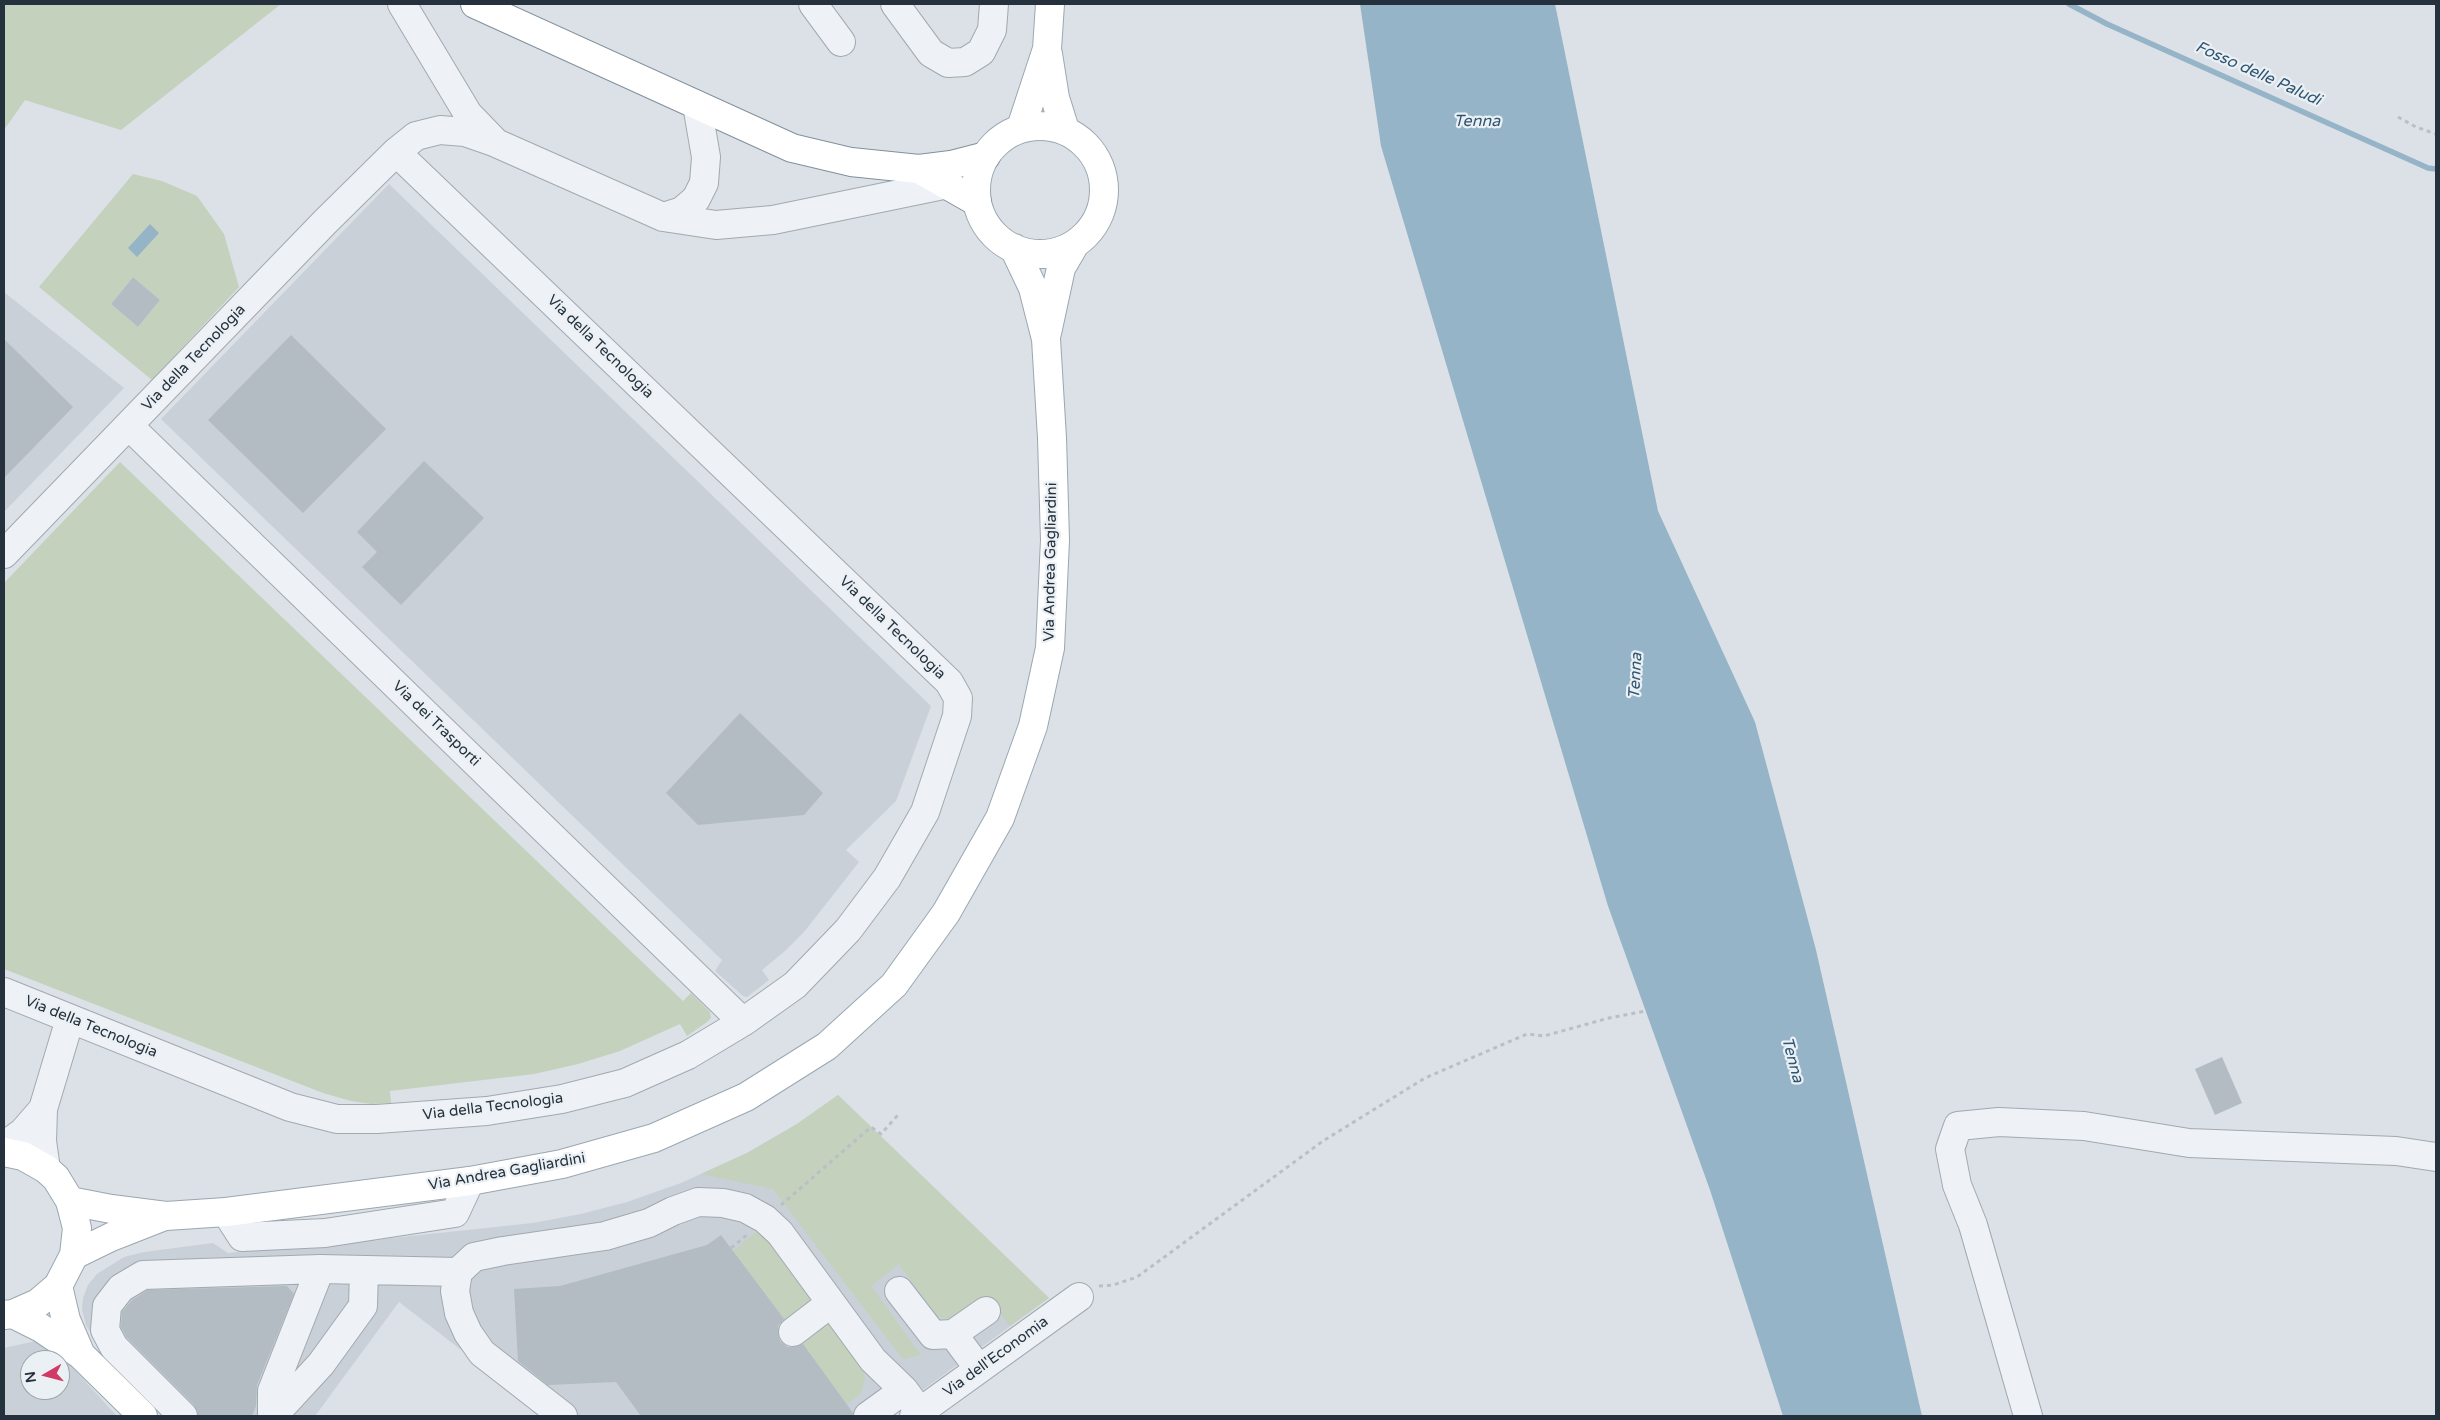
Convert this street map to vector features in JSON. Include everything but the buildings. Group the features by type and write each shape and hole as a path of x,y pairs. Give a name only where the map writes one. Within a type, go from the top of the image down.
{"main road":[{"path":"1050,4 1047,49 1055,98 1065,130"},
{"path":"483,5 792,148 851,162 919,169 951,165 986,156"},
{"path":"1021,128 1047,49"},
{"path":"1051,126 1065,130 1082,141 1095,156 1102,174 1104,194 1100,213 1090,231 1075,244 1056,252 1035,254 1014,248 993,232 985,222 978,202 976,186 979,170 995,144 1021,128 1051,126"},
{"path":"919,169 978,202"},
{"path":"1046,339 1061,268 1075,244"},
{"path":"1014,248 1033,288 1046,339"},
{"name":"Via Andrea Gagliardini","path":"166,1216 226,1212 470,1181 562,1164 654,1138 746,1098 827,1046 894,985 946,913 1000,818 1033,726 1050,648 1055,540 1052,438 1046,339"},
{"path":"4,1152 23,1156 46,1169 56,1178 70,1201 77,1228 74,1255 58,1286 38,1303 8,1314"},
{"path":"70,1201 111,1210 166,1216"},
{"path":"74,1255 111,1237 166,1216"},
{"path":"58,1286 66,1320 81,1355"},
{"path":"8,1314 41,1328 81,1355 143,1416"}],"street":[{"path":"402,4 468,114 496,143"},
{"path":"813,4 842,42"},
{"path":"895,4 931,53 948,63 965,62 982,52 992,30 994,4"},
{"path":"664,217 682,211 696,199 704,183 706,157 697,104"},
{"path":"396,152 416,136 440,130 465,132 496,143 664,217 716,225 773,220 948,184"},
{"name":"Via della Tecnologia","path":"4,554 325,222 396,152 949,682 958,698 957,716 925,812 886,878 848,930 795,984 743,1022 688,1055 624,1083 562,1099 487,1111 377,1119 338,1119 290,1107 4,992"},
{"name":"Via dei Trasporti","path":"129,426 743,1022"},
{"path":"46,1169 42,1141 43,1109 70,1019"},
{"path":"4,1146 23,1132 43,1109"},
{"path":"2028,1416 1972,1226 1957,1185 1950,1150 1958,1126 1999,1122 2084,1126 2189,1143 2396,1151 2436,1157"},
{"path":"226,1212 242,1237 325,1233 455,1213 470,1181"},
{"path":"563,1416 482,1353 468,1333 459,1313 455,1291 458,1272 474,1257 605,1236 649,1223 672,1211 698,1202 723,1202 745,1208 765,1219 780,1233 872,1360 904,1390 917,1414"},
{"path":"273,1416 272,1391 324,1269 325,1233"},
{"path":"182,1416 114,1347 105,1330 107,1306 121,1288 144,1275 324,1269 458,1272"},
{"path":"273,1416 322,1364 363,1306 364,1270"},
{"path":"899,1291 933,1335 953,1334 986,1311"},
{"name":"Via dell'Economia","path":"917,1414 1079,1297"},
{"path":"793,1332 831,1303"},
{"path":"953,1334 979,1369"},
{"path":"868,1416 904,1390"}],"path":[{"path":"2398,117 2416,127 2436,134"},
{"path":"1079,1297 1099,1286 1112,1285 1137,1277 1323,1141 1425,1078 1527,1034 1544,1036 1609,1018 1646,1011"},
{"path":"732,1248 871,1127 881,1134 898,1115"}],"shaded area":[{"path":"389,184 931,706 896,801 846,850 859,862 804,932 762,970 769,980 747,997 743,996 715,971 722,960 161,419"},
{"path":"4,292 124,388 4,512"},
{"path":"838,1095 1049,1298 887,1416 547,1416 399,1302 315,1416 167,1416 149,1402 104,1354 86,1325 82,1310 83,1298 88,1285 97,1274 124,1257 144,1252 213,1243 228,1253 307,1244 326,1245 533,1223 581,1214 627,1202 681,1183 747,1153 797,1124"},
{"path":"36,1341 49,1350 20,1350 20,1400 70,1400 70,1365 117,1416 4,1416 4,1348"}],"green space":[{"path":"4,4 281,4 121,130 25,100 4,130"},
{"path":"133,174 162,181 197,196 224,234 239,287 152,380 39,287","holes":["133,277 160,300 138,327 111,304"]},
{"path":"120,462 683,1001 691,993 710,1012 711,1018 687,1036 680,1024 620,1051 578,1064 534,1074 390,1091 391,1103 371,1104 351,1101 323,1093 4,969 4,583"},
{"path":"838,1095 1049,1298 1010,1326 988,1297 962,1316 951,1320 937,1316 899,1264 871,1286 921,1355 903,1359 773,1189 701,1174 747,1153 797,1124"},
{"path":"761,1228 816,1302 787,1323 733,1251"},
{"path":"829,1320 862,1363 865,1378 861,1393 847,1404 800,1341"}],"water":[{"name":"Tenna","path":"1360,4 1555,4 1658,511 1755,722 1816,950 1922,1416 1783,1416 1710,1190 1608,906 1381,146"},
{"path":"150,224 159,233 137,257 128,248"}],"waterway":[{"name":"Fosso delle Paludi","path":"2069,4 2107,24 2428,168 2436,169"}]}
